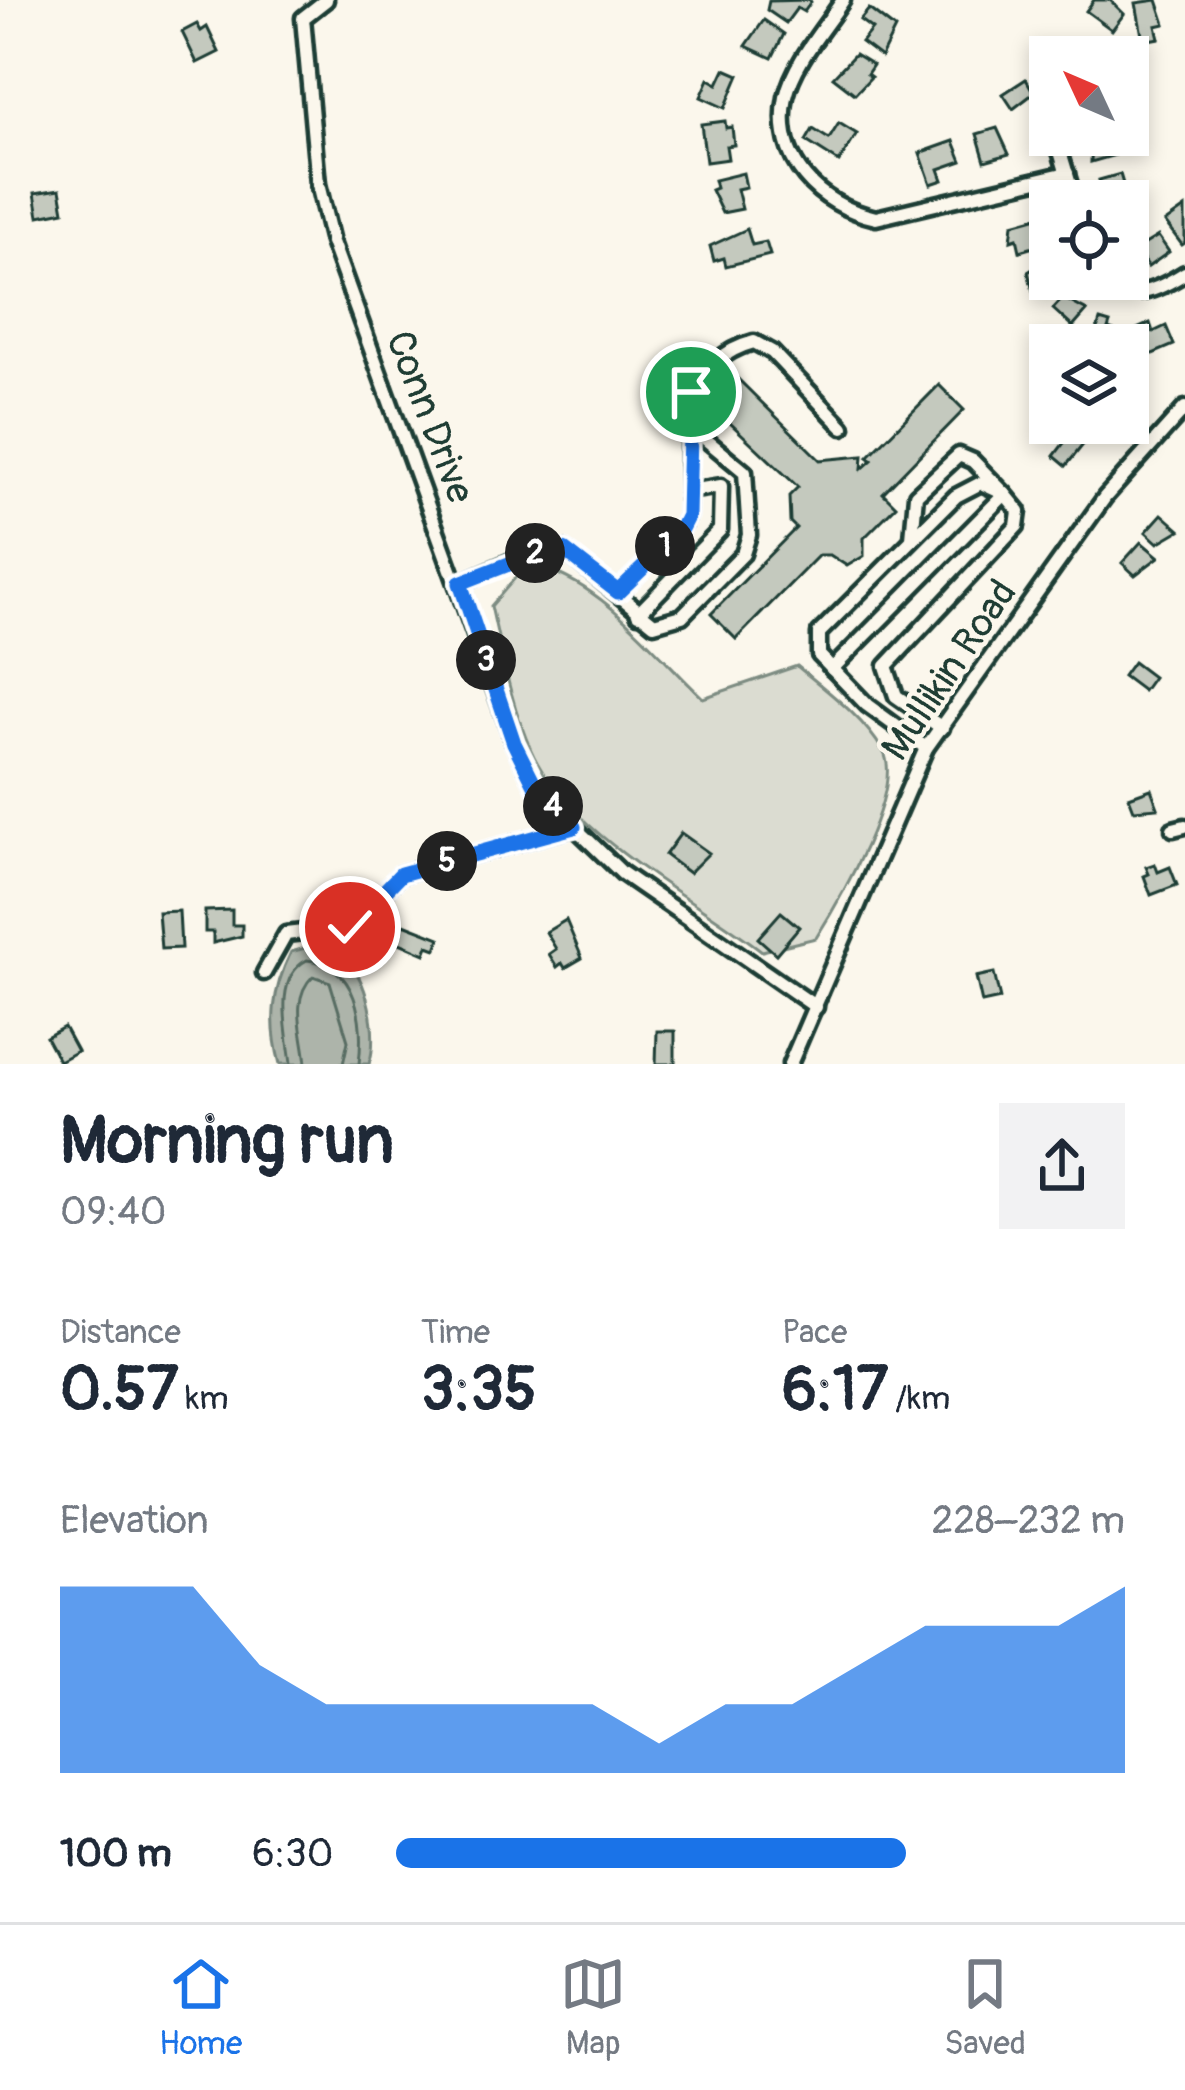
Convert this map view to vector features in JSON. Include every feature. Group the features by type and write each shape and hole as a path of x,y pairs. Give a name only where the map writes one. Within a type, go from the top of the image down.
{"street":[{"name":"Conn Drive","path":"326,0 303,18 318,184 332,242 460,583 514,743 539,793 622,873 816,1007"},
{"path":"843,0 799,66 786,96 784,130 794,161 820,194 851,213 876,218 1067,173"},
{"path":"1062,156 1069,180"},
{"path":"1149,293 1185,273"},
{"path":"618,592 679,533 688,515 691,392 713,362 754,342 772,352 844,427"},
{"name":"Mullikin Road","path":"790,1064 926,748 1105,497 1185,409"},
{"path":"460,583 545,550 564,550 654,625 682,616 743,554 749,536 745,472 692,428"},
{"path":"912,538 916,495 959,455 974,461 1019,511 1017,526 886,666 896,696 941,728"},
{"path":"926,748 867,705 818,655 818,633 971,486 981,483 1005,494"},
{"path":"638,614 720,530 721,487 689,491"},
{"path":"832,669 1005,494"},
{"path":"264,973 286,934 311,931 341,937 401,874 574,827"}],"shaded area":[{"path":"542,568 565,577 608,606 703,698 797,666 844,705 875,739 887,769 877,818 816,938 762,951 601,836 548,780 518,715 491,606 521,571"}],"water":[{"path":"305,948 338,953 359,977 372,1022 369,1064 280,1064 274,1035 276,994 291,952"}],"building":[{"path":"1094,0 1110,0 1124,14 1112,30 1086,11"},
{"path":"1157,0 1165,24 1156,26 1159,38 1142,36 1136,3"},
{"path":"769,1 811,2 804,12 797,8 786,23 767,10"},
{"path":"869,9 895,29 881,57 861,42 872,29 860,20"},
{"path":"764,20 784,34 772,58 746,46"},
{"path":"197,24 201,31 207,27 219,52 197,63 182,32"},
{"path":"855,54 873,65 867,74 871,77 855,94 833,77"},
{"path":"725,69 739,75 725,108 701,97 709,79 718,84"},
{"path":"1026,79 1029,84 1029,97 1013,109 1003,94"},
{"path":"725,121 726,128 732,127 734,145 726,146 728,159 706,162 701,124"},
{"path":"839,123 857,134 839,162 806,141 813,129 829,139"},
{"path":"997,128 1009,154 985,161 977,134"},
{"path":"954,141 962,161 939,169 943,180 931,184 920,153"},
{"path":"743,173 746,187 737,189 742,209 722,213 711,190 716,188 714,180"},
{"path":"60,189 64,211 39,216 35,193"},
{"path":"1185,208 1185,243 1182,245 1165,222"},
{"path":"1029,220 1029,248 1020,251 1017,238 1011,240 1013,224"},
{"path":"747,229 752,245 766,242 770,255 726,266 724,258 714,261 710,246"},
{"path":"1158,236 1169,252 1149,266 1149,242"},
{"path":"1067,300 1087,311 1070,324 1053,309"},
{"path":"1148,324 1153,332 1166,326 1174,345 1149,356"},
{"path":"738,379 820,460 863,456 862,469 872,460 868,457 939,385 964,410 883,493 896,506 864,538 864,556 847,566 830,555 819,555 736,639 711,614 796,528 790,522 789,496 798,487 712,406"},
{"path":"1063,444 1084,444 1066,466 1054,456"},
{"path":"1162,514 1180,530 1158,543 1146,532"},
{"path":"1141,542 1159,557 1135,575 1122,563"},
{"path":"1133,662 1153,677 1143,691 1123,676"},
{"path":"1151,789 1158,808 1134,810 1129,797"},
{"path":"681,833 709,853 689,873 665,855"},
{"path":"1155,864 1158,872 1170,867 1177,885 1151,895 1144,876 1149,874 1146,867"},
{"path":"232,910 232,925 242,925 242,936 213,943 213,932 205,932 205,911"},
{"path":"179,911 181,948 161,949 158,912"},
{"path":"781,912 799,927 776,954 758,938"},
{"path":"566,920 582,958 565,968 562,963 557,967 549,954 556,949 546,932"},
{"path":"404,924 440,938 436,949 428,946 425,954 397,942"},
{"path":"994,973 1000,999 982,1003 976,977"},
{"path":"64,1027 77,1051 59,1061 46,1037"},
{"path":"657,1031 675,1031 675,1064 656,1064"}],"route":[{"path":"350,927 401,874 574,827 539,793 514,743 460,583 545,550 564,550 618,592 679,533 688,515 691,392"}]}
